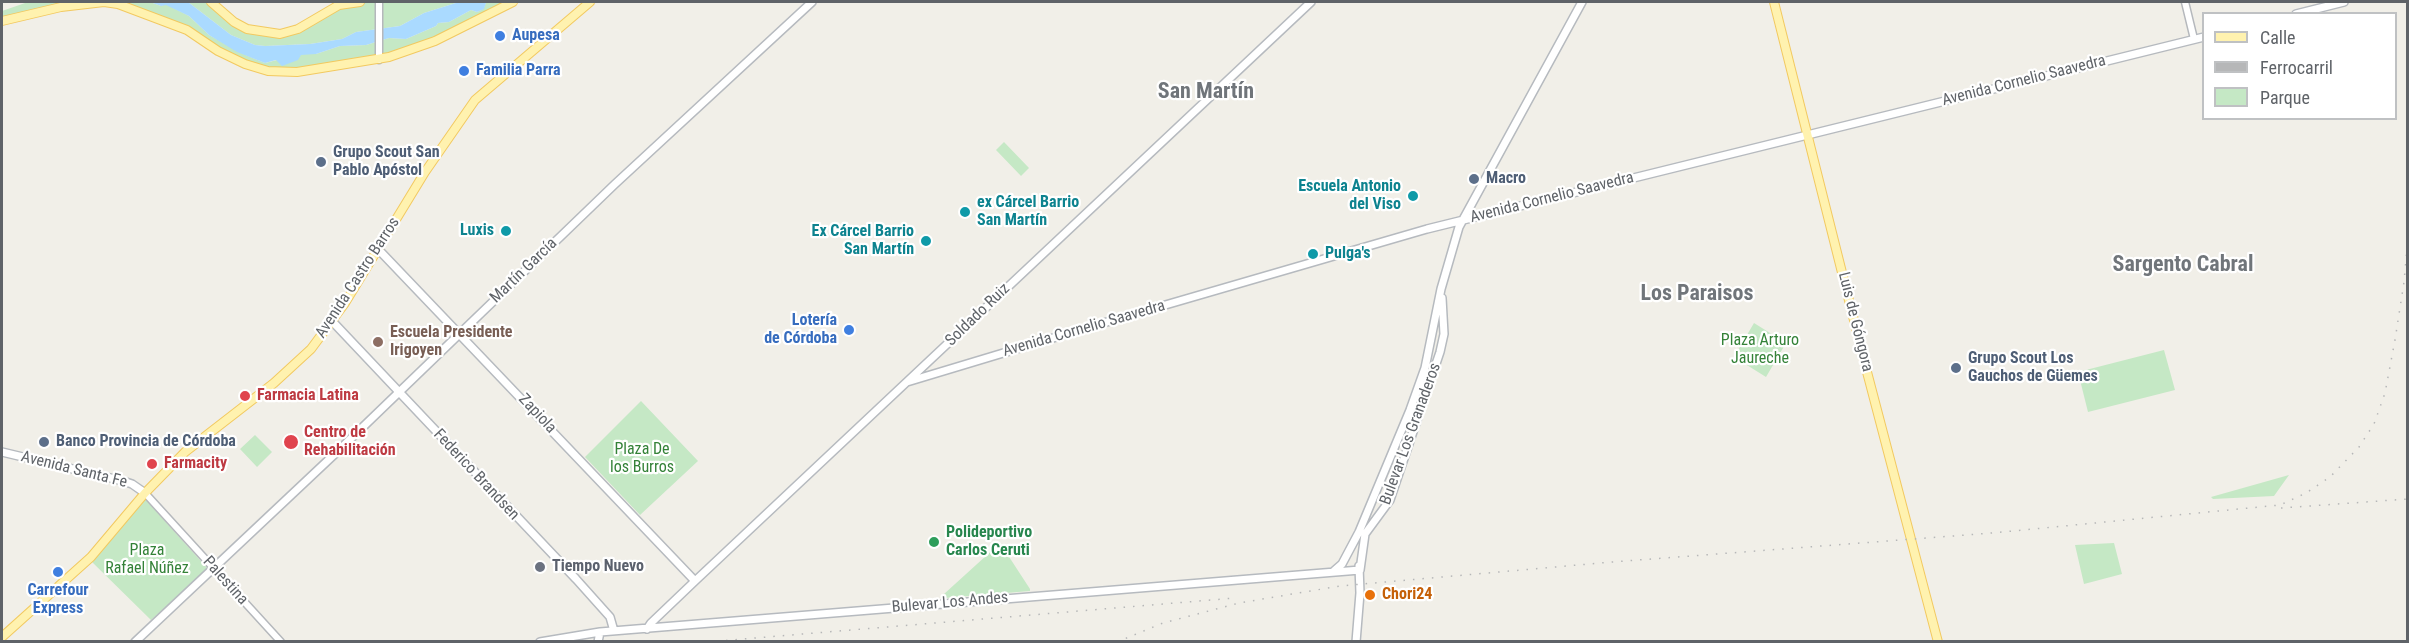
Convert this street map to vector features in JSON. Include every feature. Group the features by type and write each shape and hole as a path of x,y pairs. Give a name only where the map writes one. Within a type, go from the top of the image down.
{"main road":[{"path":"211,2 234,22 247,29 280,34 298,29 339,5 360,2"},
{"path":"2,21 61,7 110,3 140,11 187,30 226,55 268,71 297,72 378,57 435,41 513,2"},
{"name":"Avenida Castro Barros","path":"2,637 91,557 145,493 193,444 288,371 311,348 332,321 457,123 475,100 590,2"},
{"name":"Martín García","path":"135,642 647,154 812,2"},
{"name":"Soldado Ruiz","path":"647,629 695,581 1311,2"},
{"name":"Bulevar Los Granaderos","path":"1334,571 1342,564 1359,532 1410,410 1425,368 1441,289 1462,219 1582,2"},
{"name":"Luis de Góngora","path":"1774,2 1938,642"},
{"path":"2304,12 2344,2"},
{"name":"Avenida Cornelio Saavedra","path":"907,382 1462,219 2202,37"},
{"name":"Zapiola","path":"378,249 695,581"},
{"name":"Bulevar Los Granaderos","path":"1360,570 1365,534 1390,500 1440,352 1444,334 1441,289"},
{"name":"Federico Brandsen","path":"332,321 576,579 610,617 614,631"},
{"name":"Avenida Santa Fe","path":"2,452 123,481 145,493"},
{"name":"Bulevar Los Granaderos","path":"1359,532 1360,570"},
{"path":"1356,642 1360,570"},
{"name":"Bulevar Los Andes","path":"540,642 600,632 1360,570"},
{"path":"598,642 600,632"},
{"path":"590,633 593,642"}],"street":[{"path":"2185,2 2194,39"},
{"path":"378,57 379,4"},
{"name":"Palestina","path":"145,493 281,642"}],"green space":[{"path":"28,2 104,2 2,21 2,11"},
{"path":"104,2 150,2 161,6 166,4 189,16 209,35 265,63 301,54 316,54 340,46 366,45 389,38 406,39 438,23 449,22 471,10 477,12 483,9 486,3 513,2 389,57 311,71 254,67 202,39"},
{"path":"188,2 211,2 234,22 280,34 326,12 360,2 459,2 424,13 400,26 356,32 342,39 310,44 265,46 255,45 231,35"},
{"path":"1004,142 1029,168 1021,176 996,150"},
{"name":"Plaza Arturo Jaureche","path":"1754,323 1786,343 1766,377 1734,357"},
{"path":"2164,350 2175,390 2088,412 2078,372"},
{"name":"Plaza De los Burros","path":"641,401 698,461 640,515 585,457"},
{"path":"255,435 272,452 257,467 240,449"},
{"path":"2289,475 2274,496 2213,499 2211,497"},
{"name":"Plaza Rafael Núñez","path":"145,499 208,569 151,620 92,562"},
{"path":"2114,543 2122,574 2084,584 2075,545"},
{"path":"998,545 1002,546 1030,591 945,598 944,594"}],"water":[{"path":"150,2 188,2 231,35 255,45 265,46 310,44 342,39 356,32 400,26 424,13 459,2 490,2 486,3 484,9 477,12 471,10 449,22 438,23 406,39 389,38 366,45 340,46 316,54 301,55 298,60 282,66 276,60 265,63 237,52 209,35 189,16 166,5 161,6"}],"railway":[{"path":"1117,642 1163,623 1239,603 1340,586 1612,562 1992,533 2280,505 2306,493 2330,477 2359,447 2374,424 2385,393 2395,340 2408,237"},
{"path":"2281,508 2408,499"},
{"path":"707,642 1235,598"}],"place":[{"name":"Aupesa","path":"500,36"},
{"name":"Familia Parra","path":"464,71"},
{"name":"Grupo Scout San Pablo Apóstol","path":"321,162"},
{"name":"Macro","path":"1474,179"},
{"name":"Escuela Antonio del Viso","path":"1413,196"},
{"name":"ex Cárcel Barrio San Martín","path":"965,212"},
{"name":"Luxis","path":"506,231"},
{"name":"Ex Cárcel Barrio San Martín","path":"926,241"},
{"name":"Pulga's","path":"1313,254"},
{"name":"Lotería de Córdoba","path":"849,330"},
{"name":"Escuela Presidente Irigoyen","path":"378,342"},
{"name":"Grupo Scout Los Gauchos de Güemes","path":"1956,368"},
{"name":"Farmacia Latina","path":"245,396"},
{"name":"Banco Provincia de Córdoba","path":"44,442"},
{"name":"Centro de Rehabilitación","path":"291,442"},
{"name":"Farmacity","path":"152,464"},
{"name":"Polideportivo Carlos Ceruti","path":"934,542"},
{"name":"Tiempo Nuevo","path":"540,567"},
{"name":"Carrefour Express","path":"58,572"},
{"name":"Chori24","path":"1370,595"}],"district":[{"name":"San Martín","path":"1206,92"},
{"name":"Sargento Cabral","path":"2183,265"},
{"name":"Los Paraisos","path":"1697,294"}]}
